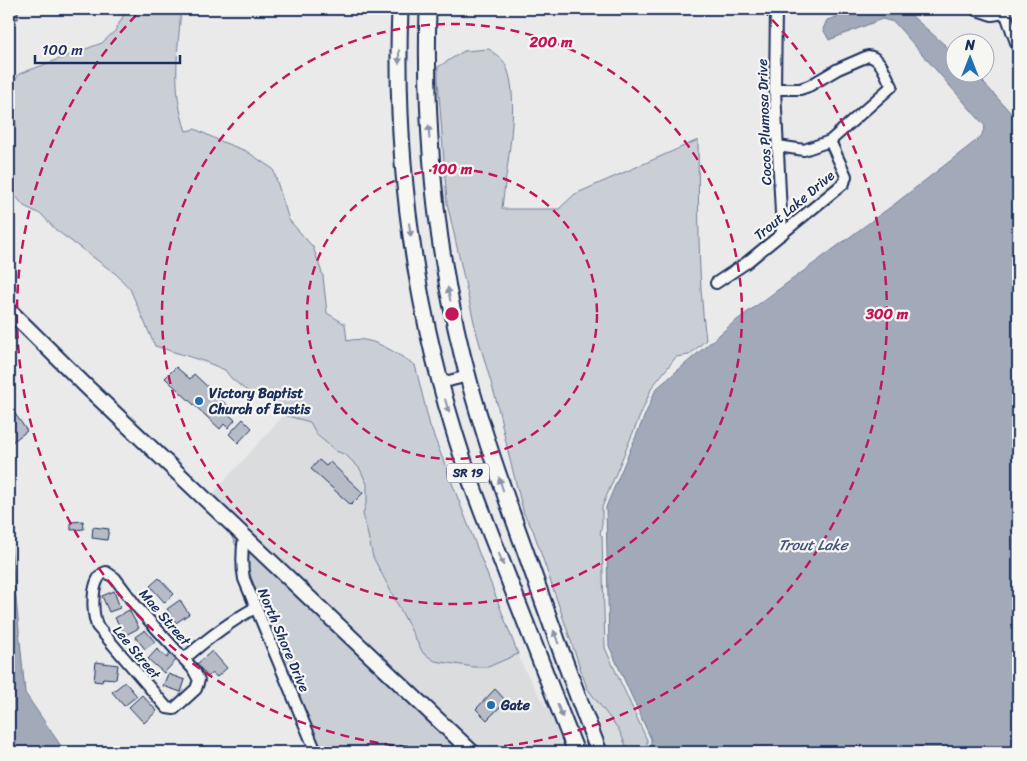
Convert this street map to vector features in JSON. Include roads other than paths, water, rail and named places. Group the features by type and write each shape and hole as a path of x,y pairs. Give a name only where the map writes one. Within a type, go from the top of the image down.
{"main road":[{"name":"SR 19","path":"400,9 400,103 404,182 418,282 428,332 463,459 476,496 576,752"},
{"name":"SR 19","path":"428,9 427,83 429,133 436,205 446,279 468,376 503,489 572,683 599,752"},
{"path":"9,310 87,387 472,752"},
{"path":"572,683 591,752"}],"street":[{"name":"Cocos Plumosa Drive","path":"776,9 775,89 782,234"},
{"path":"974,9 992,15 1005,11 1017,42"},
{"path":"775,89 800,89 868,56 877,60 892,86 830,141 804,150 778,146"},
{"name":"Trout Lake Drive","path":"716,283 746,263 844,183 846,176 830,141"},
{"path":"441,383 468,376"},
{"name":"North Shore Drive","path":"244,536 241,568 244,579 316,752"},
{"name":"Mae Street","path":"108,572 193,669 200,682"},
{"name":"Lee Street","path":"108,572 101,574 95,584 94,618 97,626 166,708 174,709 178,706 196,689 200,682"},
{"path":"184,659 212,634 255,608"}],"water":[{"name":"Trout Lake","path":"863,9 905,10 944,44 944,79 894,22 882,19 829,40 823,29 827,20"},
{"name":"Trout Lake","path":"946,82 983,82 1018,121 1018,752 651,752 651,739 609,646 606,507 656,389 733,323 896,203 981,137 985,126"},
{"path":"9,524 25,693 65,752 9,752"}],"place":[{"name":"Victory Baptist Church of Eustis","path":"199,401"},
{"name":"Gate","path":"491,705"}]}
